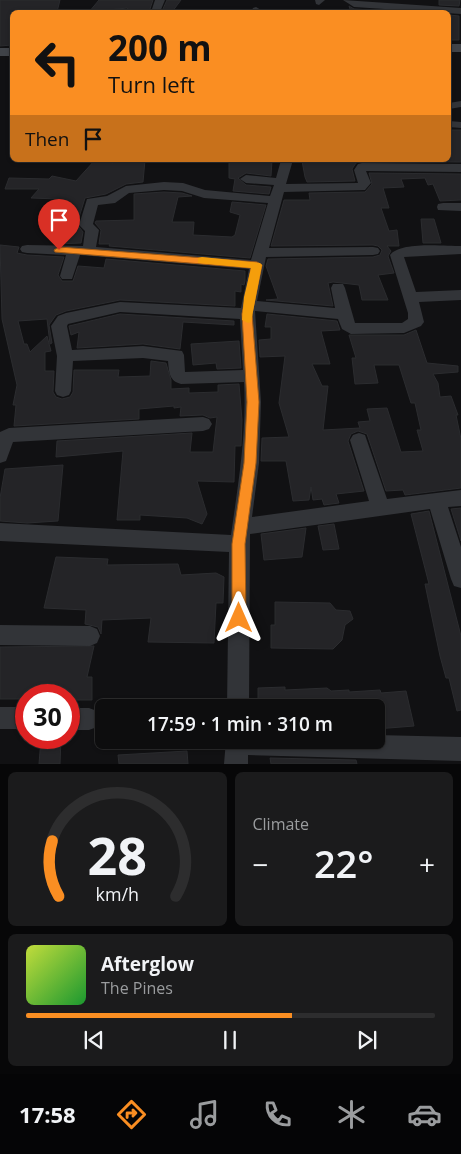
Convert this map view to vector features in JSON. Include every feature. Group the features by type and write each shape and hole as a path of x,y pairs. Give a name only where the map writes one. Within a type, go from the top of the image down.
{"street":[{"path":"348,0 354,4 446,10"},
{"path":"238,699 240,536 250,463 253,402 248,310 259,259 287,162"},
{"path":"89,251 92,230 86,225 92,202 110,200 126,190 164,186 183,188 204,194 361,187 365,183 360,170 362,167 461,168"},
{"path":"246,179 279,190"},
{"path":"443,207 461,207"},
{"path":"27,249 259,259 373,251"},
{"path":"338,288 347,325 352,328 404,328 416,322 397,255 399,252 461,250"},
{"path":"67,276 74,251"},
{"path":"410,297 461,295"},
{"path":"63,391 65,356 59,326 63,320 78,315 120,307 344,314"},
{"path":"65,356 143,352 156,355 176,355 177,374 181,378 251,376"},
{"path":"0,456 4,439 9,434 203,424"},
{"path":"359,440 380,507"},
{"path":"0,532 122,537 240,536 380,507 461,498"},
{"path":"437,500 461,580"},
{"path":"0,634 90,636"},
{"path":"0,718 15,718"},
{"path":"385,749 461,749"}],"building":[{"path":"0,0 60,0 58,10 10,10 10,45 0,46"},
{"path":"99,0 153,0 150,10 130,10 127,8 91,10"},
{"path":"167,0 181,0 174,10 162,10"},
{"path":"439,0 460,0 459,6 439,5"},
{"path":"349,6 354,9 372,10 350,10"},
{"path":"451,15 459,16 459,40 451,40"},
{"path":"451,130 461,130 461,162 451,162"},
{"path":"93,162 145,162 143,182 126,184 106,194 85,198 77,224 83,232 81,243 56,244 60,232 66,233 73,207 57,206 59,199 31,198 39,189 5,189 9,178 49,179 52,176 76,181"},
{"path":"229,162 272,162 271,176 246,173 238,178 246,185 271,187 269,194 233,191 235,179 229,178"},
{"path":"302,162 359,162 352,169 355,181 307,182"},
{"path":"369,173 461,174 461,200 440,201 433,184 428,185 425,178 401,179 404,187 383,188 389,208 381,208 389,231 397,230 399,246 387,246 391,251 388,256 394,273 378,275 388,300 362,300 359,285 333,282 328,283 333,306 266,300 278,299 266,266 268,259 373,257 380,255 382,250 378,246 373,245 271,246 284,200 310,200 309,193 365,192 372,184"},
{"path":"182,193 192,196 178,197 172,222 194,222 193,235 232,237 235,235 240,215 230,212 232,202 266,205 250,258 99,244 101,230 95,223 96,221 134,220 134,194"},
{"path":"421,219 434,219 441,243 423,243"},
{"path":"0,245 19,247 17,253 27,255 64,257 58,275 62,281 73,281 78,266 104,268 106,259 245,271 245,281 244,285 241,284 241,292 235,291 235,306 120,300 66,311 56,315 49,325 52,343 50,344 47,319 18,321 24,344 27,344 30,352 47,336 51,351 45,352 45,371 54,371 53,392 56,397 62,399 70,397 73,392 74,370 119,370 118,377 150,376 151,361 166,363 171,380 171,389 189,388 189,393 218,392 218,385 239,384 242,420 241,446 235,446 234,482 197,481 207,514 202,524 187,518 140,515 140,520 117,520 123,451 56,457 57,441 192,433 190,452 213,452 217,417 210,418 203,415 180,416 181,407 174,408 174,406 139,409 139,419 14,426 16,405 13,405 17,385 2,319"},
{"path":"120,314 234,321 234,325 183,322 180,349 143,344 77,348 79,332 71,335 69,326"},
{"path":"267,314 337,321 340,330 321,331 330,364 312,364 322,386 328,386 323,430 360,428 358,422 370,421 367,409 387,408 401,452 423,451 417,430 421,430 415,403 411,403 399,365 374,365 378,383 355,384 352,358 356,358 349,335 404,335 416,330 427,363 458,366 458,372 433,374 438,383 440,397 451,396 458,415 456,415 461,439 461,488 405,495 403,490 386,491 367,434 358,431 351,434 348,441 364,491 336,494 339,503 324,505 322,499 313,500 311,487 309,500 293,501 286,461 261,461 262,438 289,437 279,403 285,356 260,357 259,340 271,339 271,327 265,327"},
{"path":"239,341 241,368 217,369 216,363 193,365 191,344"},
{"path":"63,465 58,521 27,523 0,521 0,498 5,469"},
{"path":"461,508 461,541 451,509"},
{"path":"429,511 461,636 461,710 457,711 449,678 446,678 440,656 425,584 429,584 411,514"},
{"path":"334,524 339,549 323,550 318,526"},
{"path":"306,528 302,557 264,560 261,534"},
{"path":"56,557 108,559 107,565 178,564 181,575 216,573 224,577 223,603 216,603 214,643 148,642 151,618 102,620 101,634 98,627 85,624 86,610 44,608"},
{"path":"275,602 330,603 336,610 350,611 353,619 345,625 342,640 333,649 271,648 271,625 275,625"},
{"path":"94,646 87,677 92,677 92,700 80,700 80,684 15,684 15,699 0,699 0,647"},
{"path":"285,687 285,690 327,688 331,691 349,690 349,692 380,690 381,693 406,691 414,726 385,728 385,699 258,699 258,688"},
{"path":"40,749 61,749 60,764 39,764"},
{"path":"187,751 188,764 119,764 118,755"},
{"path":"270,758 356,760 357,764 271,764"}],"slow traffic":[{"path":"202,261 257,265 247,314 248,320"}],"route":[{"path":"59,250 257,265 247,314 253,402 250,463 239,544 239,618"}]}
